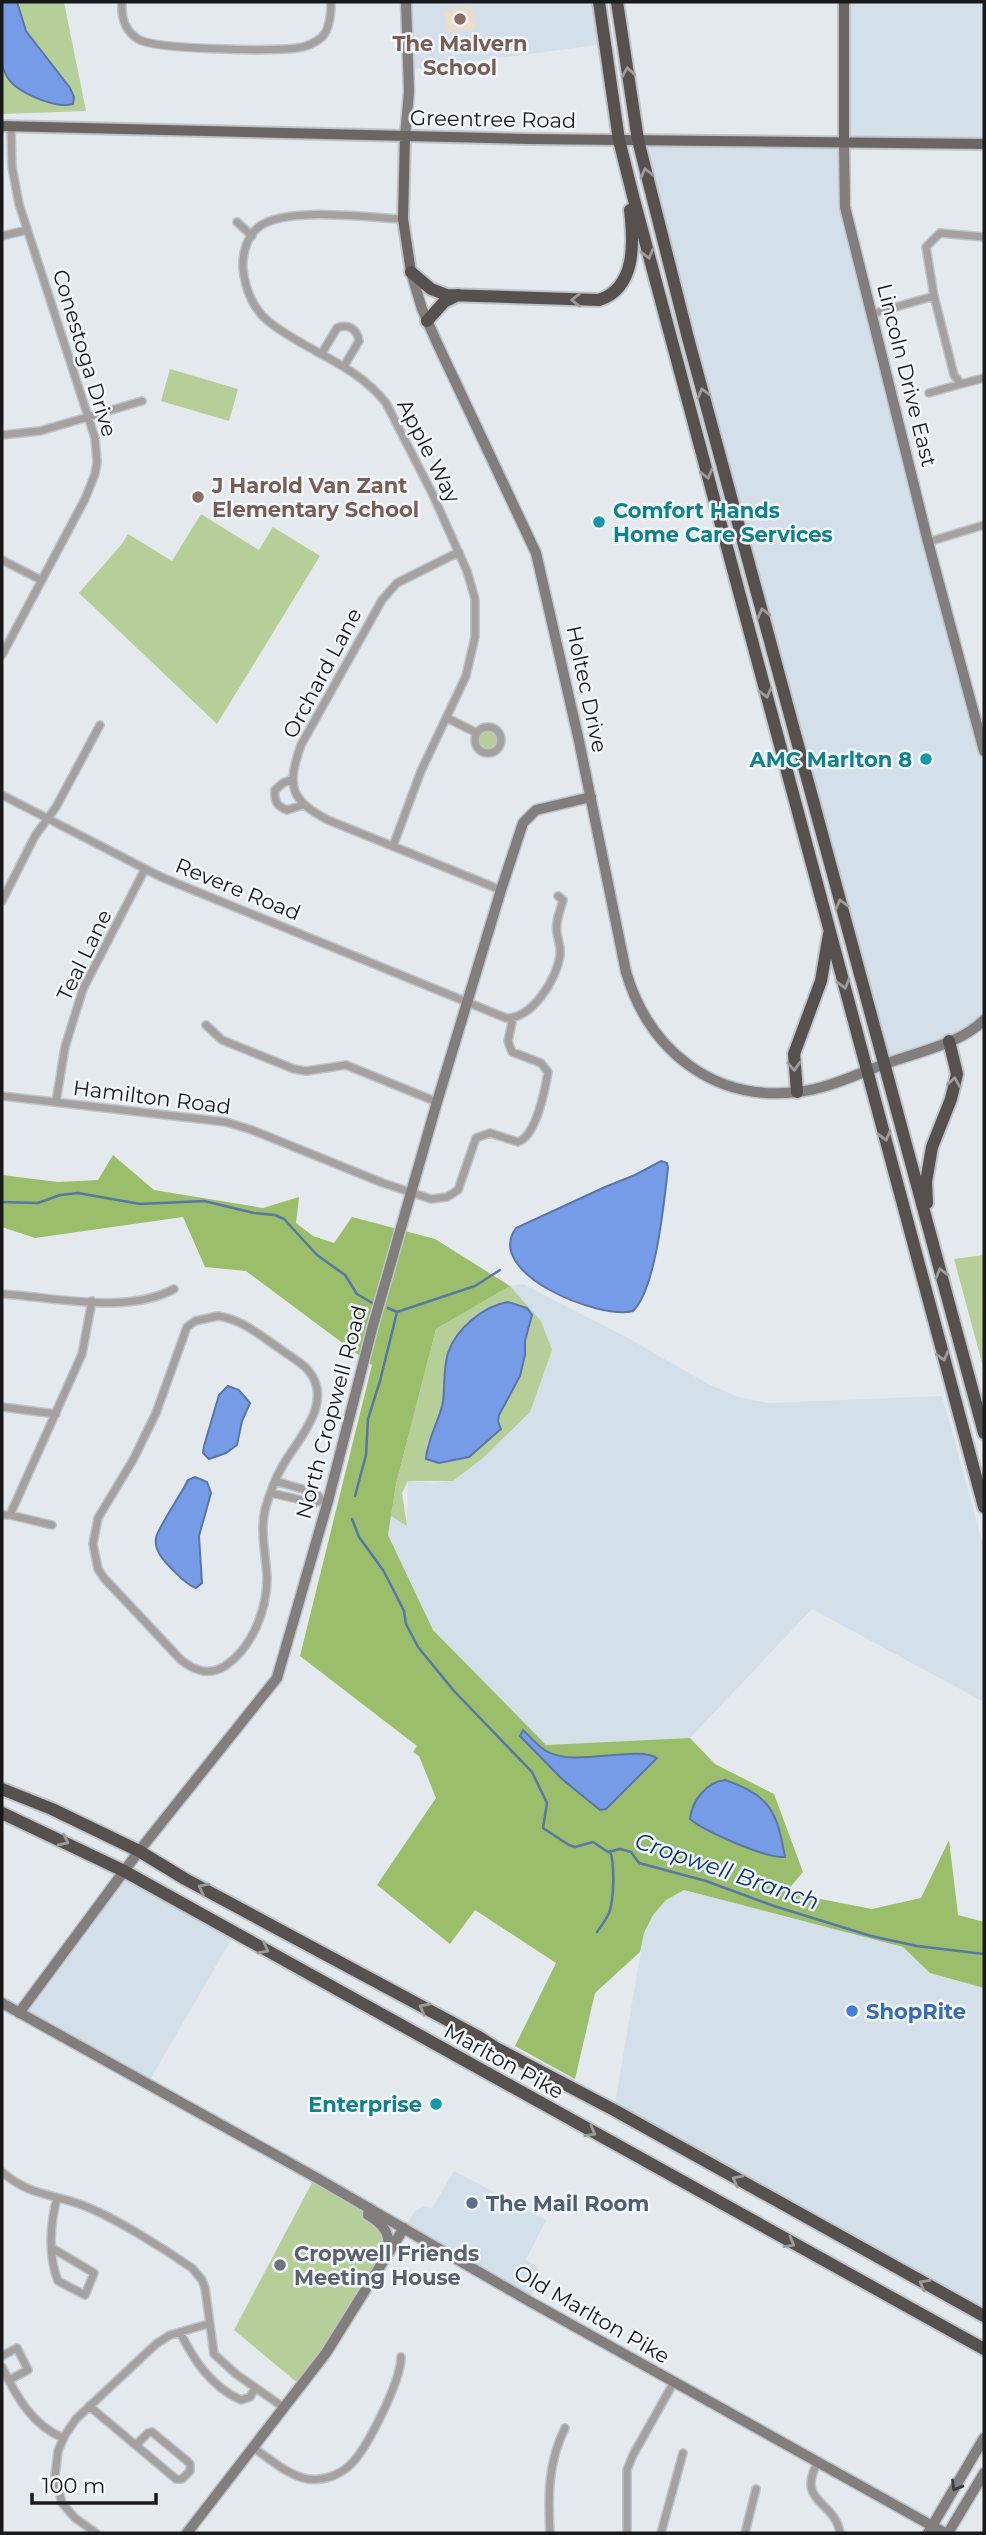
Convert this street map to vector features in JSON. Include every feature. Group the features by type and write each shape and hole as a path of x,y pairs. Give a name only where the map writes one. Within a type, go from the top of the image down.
{"highway":[{"path":"599,2 620,140 633,196 984,1507"},
{"path":"617,2 638,140 697,371 984,1433"},
{"path":"411,272 431,289 447,295 572,301 598,300 612,296 621,285 628,266 633,241 630,206 633,196"},
{"path":"427,321 444,303 459,295"},
{"path":"797,1092 794,1054 821,981 830,930"},
{"path":"932,1240 934,1234 926,1200 926,1182 932,1147 955,1086 957,1074 950,1041"},
{"name":"Marlton Pike","path":"2,1789 52,1809 139,1851 168,1870 614,2110 984,2316"},
{"name":"Marlton Pike","path":"2,1813 124,1871 984,2349"}],"main road":[{"name":"Lincoln Drive East","path":"844,2 844,141"},
{"name":"Greentree Road","path":"6,127 620,140 984,144"},
{"name":"Holtec Drive","path":"405,136 403,219 411,272"}],"street":[{"path":"122,2 126,26 130,33 145,43 265,49 307,46 321,37 329,23 331,2"},
{"path":"405,136 409,92 406,2"},
{"name":"Conestoga Drive","path":"2,654 85,499 95,474 97,449 27,230 13,178 6,127"},
{"name":"Lincoln Drive East","path":"844,141 845,207 928,542 982,731 984,751"},
{"path":"237,222 252,236 260,226 293,216 403,219"},
{"path":"2,236 27,230"},
{"path":"961,384 954,375 949,359 926,247 940,233 984,237"},
{"name":"Apple Way","path":"252,236 243,256 243,268 254,304 270,323 344,366 377,392 393,415 458,552 475,599 475,637 466,676 421,771 393,846"},
{"name":"Holtec Drive","path":"411,272 427,321 536,553 591,797 626,972 637,1004 654,1034 693,1069 737,1088 767,1093 797,1092 817,1089 867,1070"},
{"path":"872,314 934,296"},
{"path":"322,354 337,328 352,328 358,334 359,341 344,366"},
{"path":"929,393 984,378"},
{"path":"2,435 24,434 142,401"},
{"path":"928,542 984,525"},
{"name":"Orchard Lane","path":"293,779 301,745 382,600 397,583 458,552"},
{"path":"2,560 41,580"},
{"path":"447,718 477,733"},
{"path":"2,901 35,836 48,818 100,725"},
{"path":"303,805 286,810 274,800 275,790 293,779 297,797 303,805 328,820 500,890"},
{"name":"Revere Road","path":"2,794 145,869 205,896 506,1018 513,1018"},
{"name":"North Cropwell Road","path":"19,2013 139,1851 277,1678 372,1329 500,890 523,823 536,810 591,797"},
{"name":"Teal Lane","path":"56,1102 65,1047 80,996 145,869"},
{"path":"513,1018 526,1011 553,977 561,947 556,929 563,901 558,896"},
{"name":"Hamilton Road","path":"2,1096 226,1122 431,1199 452,1194 458,1189 476,1138 490,1133 518,1142 530,1133 548,1072 545,1065 517,1056 509,1047 513,1018"},
{"path":"867,1070 950,1041 974,1030 984,1020"},
{"path":"206,1024 222,1040 294,1069 306,1071 346,1065 438,1102"},
{"path":"2,1294 117,1303 139,1300 173,1289"},
{"path":"52,1525 6,1515 57,1414 82,1354 92,1301"},
{"path":"218,1316 241,1322 298,1362 308,1371 315,1384 315,1412 275,1480 271,1493 263,1520 267,1581 265,1599 250,1639 232,1661 217,1670 206,1672 193,1668 181,1660 104,1578 98,1569 93,1544 98,1518 134,1460 161,1402 187,1327 195,1321 218,1316"},
{"path":"2,1407 57,1414"},
{"path":"275,1480 316,1493 325,1500"},
{"path":"271,1493 314,1503 325,1500"},
{"name":"Old Marlton Pike","path":"2,2003 818,2462 930,2529 946,2533"},
{"path":"2,2172 27,2189 90,2208 192,2268 205,2288 214,2354 236,2374 283,2407"},
{"path":"52,2248 94,2273 85,2295 58,2281 52,2248 51,2219 57,2198"},
{"path":"369,2208 368,2215 381,2223 387,2232 387,2256"},
{"path":"187,2533 346,2324 404,2228"},
{"path":"96,2533 67,2511 58,2494 55,2468 63,2438 76,2419 156,2344 180,2332 208,2324"},
{"path":"180,2332 203,2371 226,2390 241,2400 250,2397 255,2388"},
{"path":"2,2356 17,2348 28,2370 5,2374 35,2419 63,2438"},
{"path":"252,2447 291,2473 307,2479 327,2478 345,2469 360,2453 382,2411 399,2373 401,2357"},
{"path":"627,2533 627,2470 674,2382"},
{"path":"89,2406 176,2479 182,2479 190,2471 190,2464 186,2459 152,2432 136,2445"},
{"path":"550,2533 551,2469 565,2428"},
{"path":"930,2529 984,2438"},
{"path":"661,2533 683,2453"},
{"path":"818,2462 810,2476 811,2488 835,2521 840,2533"},
{"path":"946,2533 984,2473"},
{"path":"745,2533 756,2489"}],"shaded area":[{"path":"406,2 599,2 605,44 407,70"},
{"path":"843,2 984,2 984,142 845,141 845,207 984,751 984,1020 974,1030 884,1064 638,140 844,141"},
{"name":"The Malvern School","path":"472,6 475,29 447,33 444,10"},
{"path":"523,1284 626,1337 708,1384 738,1397 768,1403 942,1396 984,1548 984,1702 812,1609 690,1738 546,1745 433,1630 388,1535 391,1516 407,1525 408,1481 453,1481 540,1381 552,1350 541,1321 510,1286"},
{"path":"124,1871 235,1933 147,2085 19,2013"},
{"path":"684,1890 903,1947 930,1973 984,1988 984,2316 614,2110 644,1933 653,1915 666,1900"},
{"path":"454,2171 546,2220 526,2260 537,2267 542,2275 529,2301 404,2228 415,2211 423,2207 432,2208"}],"green space":[{"path":"2,2 64,2 86,111 2,114"},
{"path":"170,369 238,389 229,421 161,401"},
{"path":"201,514 259,550 273,527 320,556 217,724 79,593 128,534 172,561"},
{"path":"489,727 498,731 502,740 498,749 489,753 480,749 476,740 480,731"},
{"path":"113,1155 154,1190 263,1208 299,1197 296,1223 313,1236 334,1243 352,1217 435,1239 510,1286 436,1329 396,1484 388,1535 433,1630 546,1745 690,1738 715,1764 774,1794 803,1872 787,1891 872,1909 921,1898 949,1840 958,1915 984,1922 984,1988 930,1973 903,1947 684,1890 666,1900 653,1915 644,1933 640,1952 595,1993 575,2079 515,2046 556,1963 475,1910 450,1944 377,1885 436,1798 419,1756 413,1752 417,1746 300,1656 372,1365 246,1271 205,1267 183,1217 35,1238 2,1227 2,1175 58,1182 98,1180"},
{"path":"984,1255 984,1370 954,1259"},
{"path":"510,1286 541,1321 552,1350 530,1412 483,1458 453,1481 408,1481 402,1493 407,1526 391,1516 396,1484 436,1329","holes":["508,1302 521,1306 532,1319 518,1380 499,1415 498,1421 502,1427 469,1457 426,1459 427,1444 437,1425 443,1401 449,1351 482,1311"]},
{"name":"Cropwell Friends Meeting House","path":"315,2177 369,2208 381,2223 389,2247 300,2385 234,2330"}],"water":[{"path":"2,2 17,2 26,31 70,88 74,97 73,104 59,105 34,97 19,89 8,78 2,65"},
{"path":"661,1161 667,1163 668,1168 658,1244 648,1284 633,1311 617,1312 572,1301 549,1290 516,1261 510,1245 516,1228"},
{"path":"508,1302 527,1308 532,1315 520,1376 499,1415 501,1429 469,1457 439,1463 426,1459 443,1402 445,1365 452,1344 464,1327 480,1314"},
{"path":"228,1386 239,1390 250,1403 242,1421 237,1445 226,1453 209,1459 203,1453 204,1446 219,1395"},
{"path":"195,1477 207,1482 211,1493 199,1536 202,1583 196,1588 165,1562 156,1542 157,1533 188,1480"},
{"path":"523,1730 545,1750 560,1756 635,1754 657,1758 606,1809 600,1810 562,1779 520,1736"},
{"path":"725,1780 753,1792 762,1799 775,1817 785,1857 765,1854 736,1843 690,1819 694,1806 706,1788"}],"waterway":[{"name":"Cropwell Branch","path":"2,1202 38,1203 60,1195 78,1193 140,1204 204,1201 254,1213 275,1215 284,1219 317,1255 345,1275 357,1294 374,1304"},
{"path":"397,1312 475,1286 500,1270"},
{"name":"Cropwell Branch","path":"388,1308 397,1312"},
{"name":"Cropwell Branch","path":"355,1496 366,1455 368,1419 397,1312"},
{"name":"Cropwell Branch","path":"352,1519 359,1537 383,1570 396,1595 418,1647 454,1691 532,1772 547,1803 543,1828 575,1847 593,1842 608,1852 620,1849 631,1852 639,1863 706,1881 774,1906 871,1936 917,1946 984,1954"},
{"path":"597,1932 609,1913 612,1900 613,1873 610,1851"}],"place":[{"name":"The Malvern School","path":"460,19"},
{"name":"J Harold Van Zant Elementary School","path":"198,497"},
{"name":"Comfort Hands Home Care Services","path":"599,522"},
{"name":"AMC Marlton 8","path":"926,759"},
{"name":"ShopRite","path":"852,2011"},
{"name":"Enterprise","path":"436,2104"},
{"name":"The Mail Room","path":"472,2203"},
{"name":"Cropwell Friends Meeting House","path":"280,2265"}]}
